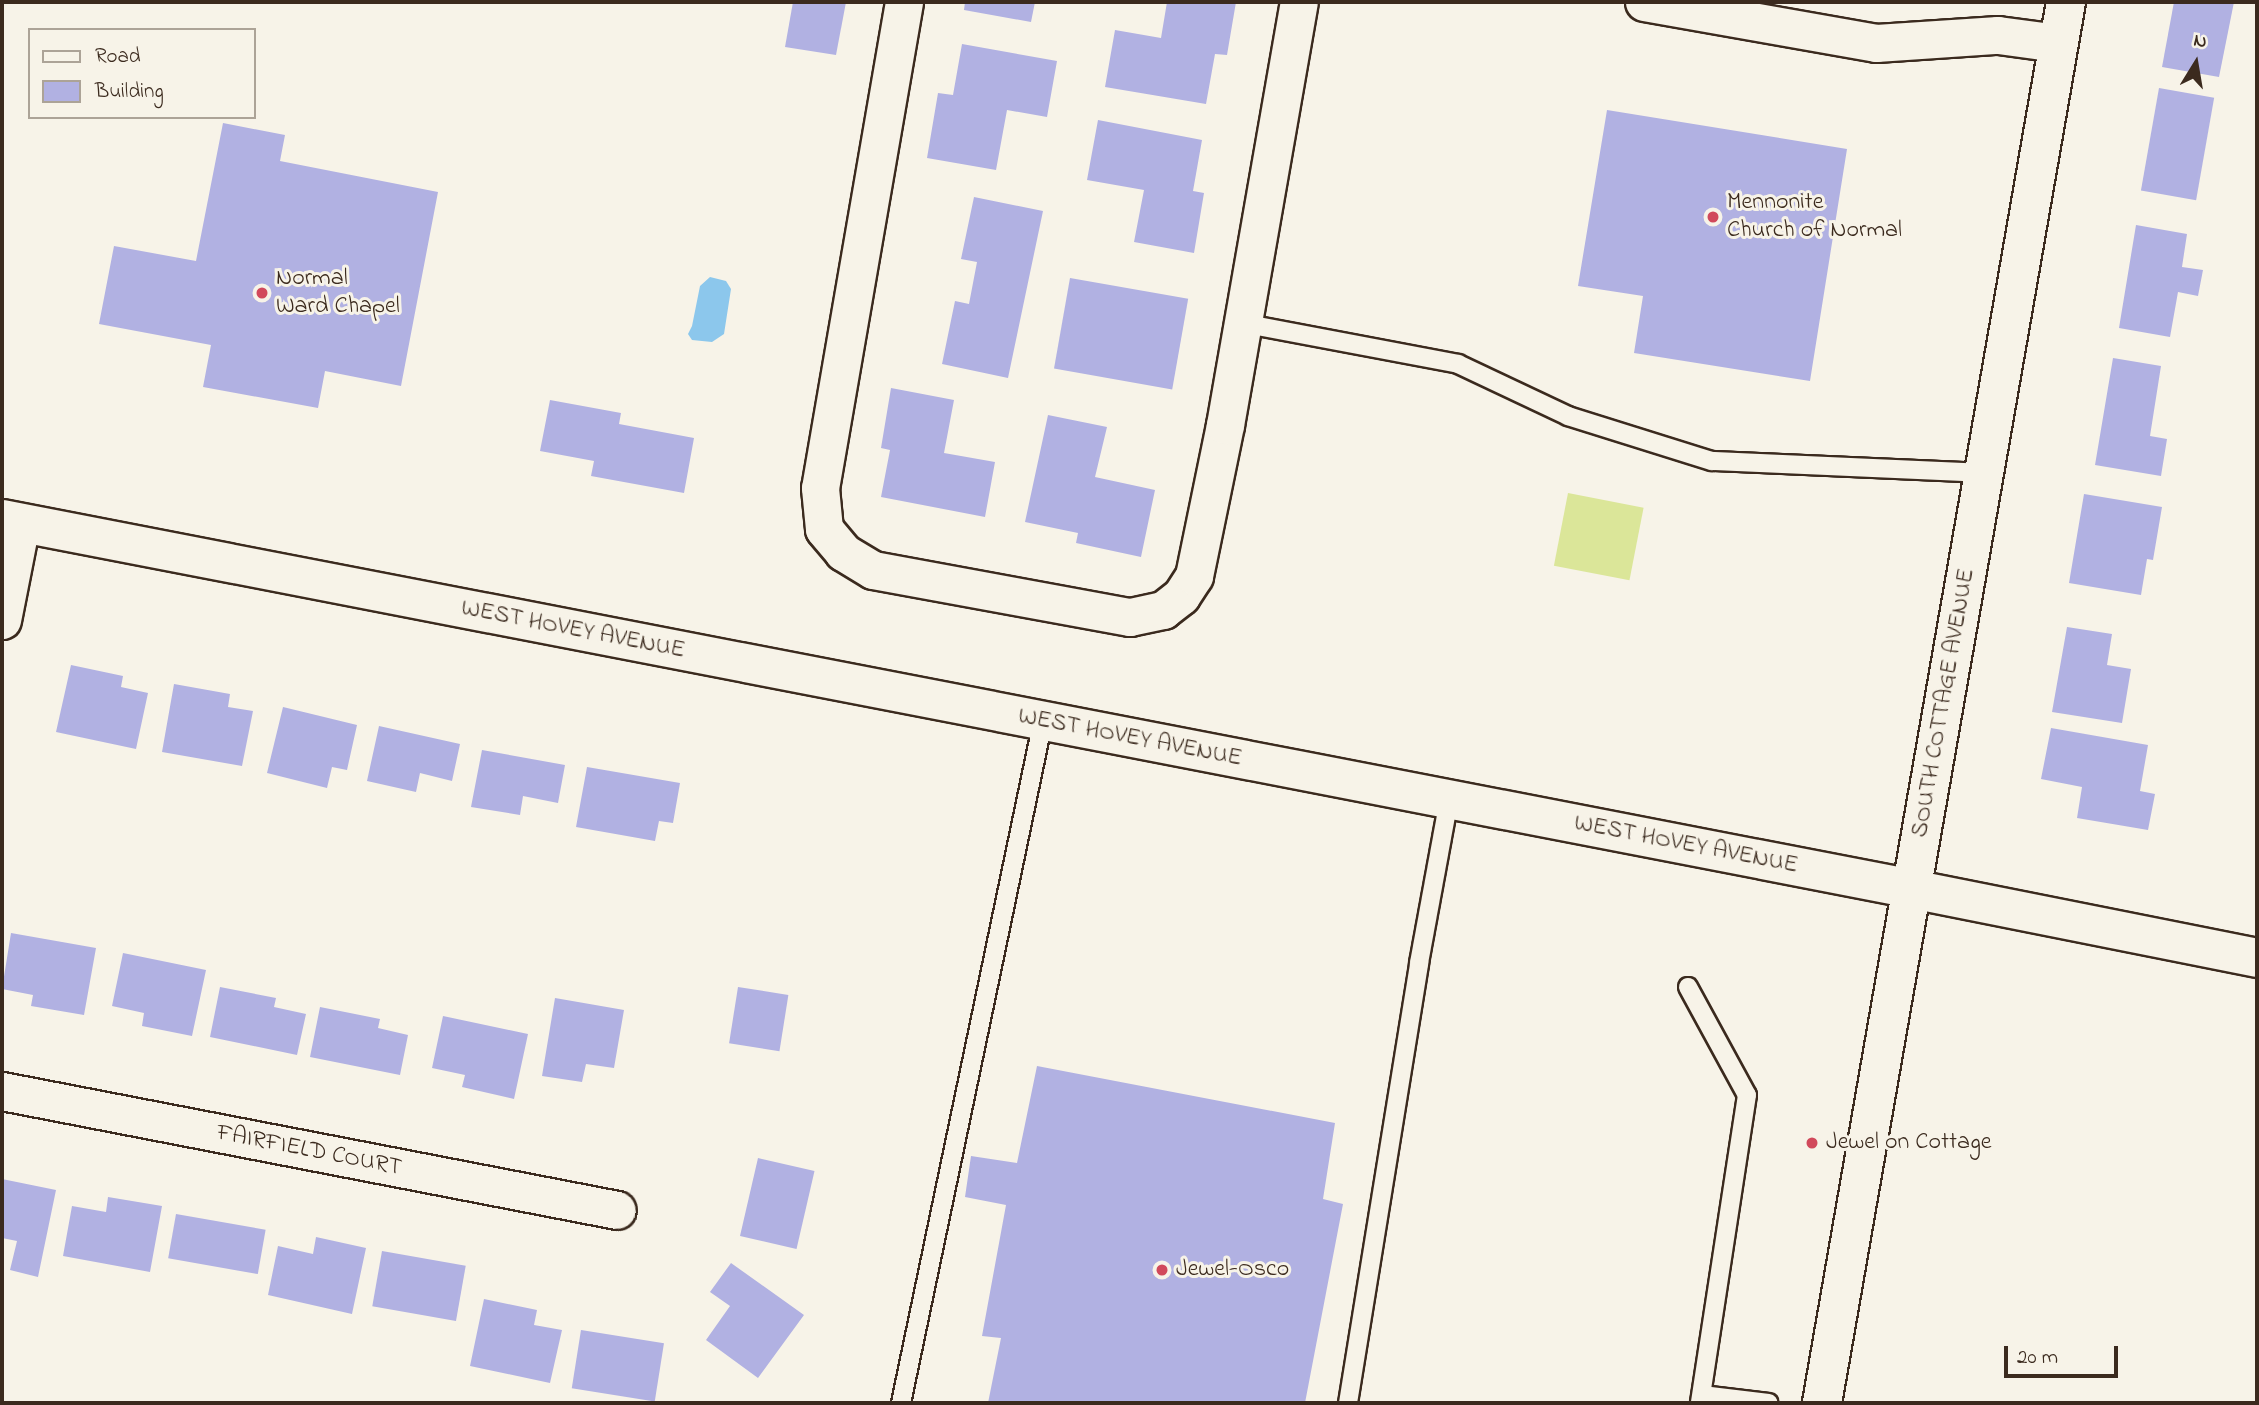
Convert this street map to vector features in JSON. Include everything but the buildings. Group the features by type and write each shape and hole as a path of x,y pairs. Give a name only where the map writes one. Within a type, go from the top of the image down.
{"street":[{"path":"904,2 820,488 824,528 843,552 873,570 1130,617 1163,610 1181,596 1194,576 1299,2"},
{"path":"1643,2 1876,43 1998,35 2059,43"},
{"name":"SOUTH COTTAGE AVENUE","path":"1822,1403 2066,2"},
{"path":"2,620 12,521"},
{"name":"WEST HOVEY AVENUE","path":"12,521 2257,958"},
{"name":"FAIRFIELD COURT","path":"2,1091 617,1210"}],"lane":[{"path":"1242,323 1458,364 1568,416 1712,461 1983,473"},
{"path":"901,1403 1043,721"},
{"path":"1348,1403 1421,953 1449,800"},
{"path":"1688,987 1747,1095 1701,1399 1769,1403"}],"green space":[{"path":"1568,493 1644,508 1629,580 1554,566"}],"water":[{"path":"710,277 726,281 731,289 724,334 712,342 692,340 688,334 700,286"}],"place":[{"name":"Mennonite Church of Normal","path":"1713,217"},
{"name":"Normal Ward Chapel","path":"262,293"},
{"name":"Jewel on Cottage","path":"1812,1143"},
{"name":"Jewel-Osco","path":"1162,1270"}]}
